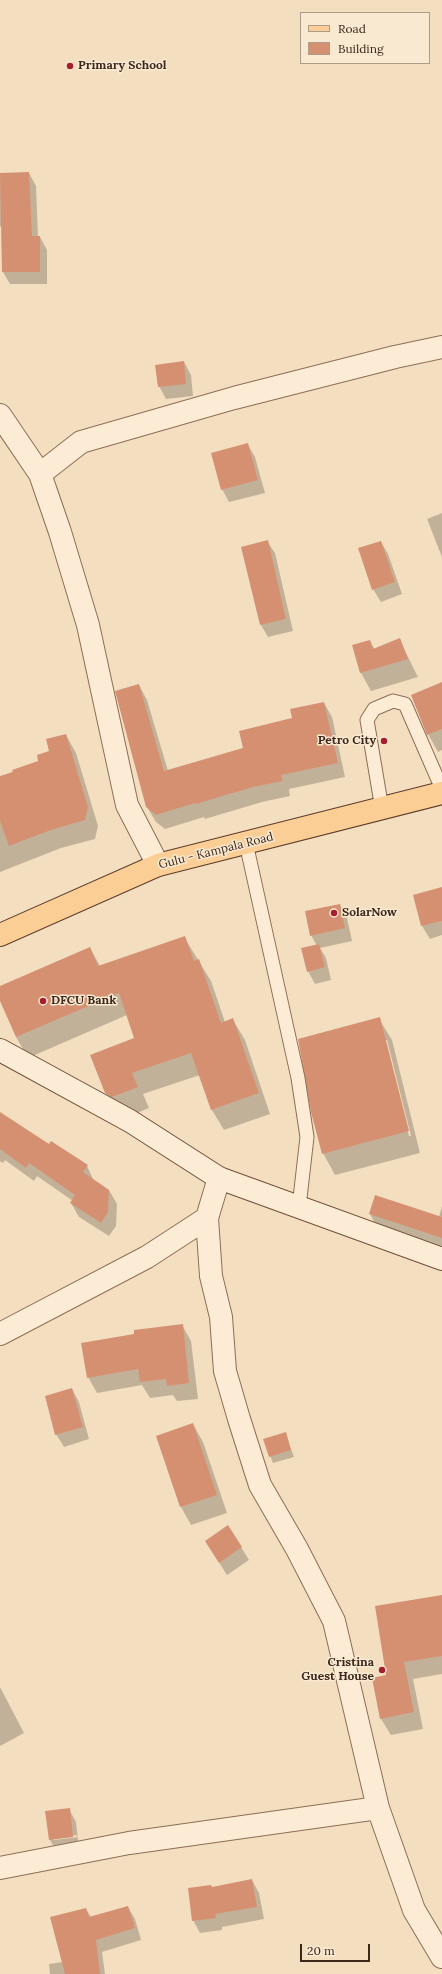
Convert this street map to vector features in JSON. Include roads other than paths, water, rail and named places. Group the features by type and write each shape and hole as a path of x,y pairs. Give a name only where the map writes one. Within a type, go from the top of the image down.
{"main road":[{"name":"Gulu - Kampala Road","path":"0,935 158,865 442,794"}],"street":[{"path":"40,474 81,442 145,422 242,396 395,357 442,348"},
{"path":"0,415 40,474 74,573 88,625 127,805 158,865"},
{"path":"0,1050 130,1121 219,1178 442,1259"},
{"path":"219,1178 207,1218 211,1276 221,1317 225,1371 260,1485 297,1549 334,1621 378,1808 414,1910 442,1956"},
{"path":"0,1334 147,1257 207,1218"},
{"path":"0,1868 129,1843 378,1808"}],"lane":[{"path":"382,809 367,720 374,709 393,701 405,704 442,789"},
{"path":"246,843 298,1078 303,1108 307,1137 299,1207"}],"place":[{"name":"Primary School","path":"70,66"},
{"name":"Petro City","path":"384,741"},
{"name":"SolarNow","path":"334,913"},
{"name":"DFCU Bank","path":"43,1001"},
{"name":"Cristina Guest House","path":"382,1670"}]}
